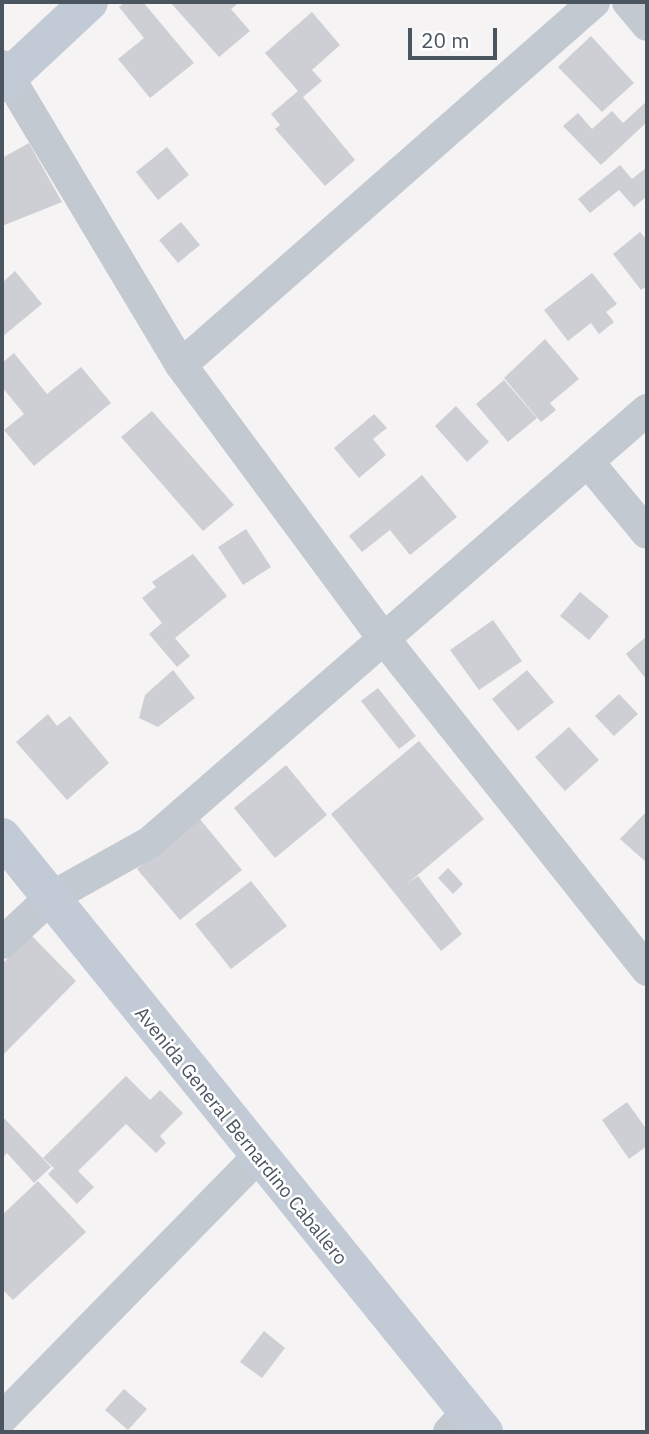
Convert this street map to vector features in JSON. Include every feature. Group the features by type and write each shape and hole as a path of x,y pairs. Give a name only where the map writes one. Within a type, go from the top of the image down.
{"main road":[{"path":"4,75 89,2"},
{"name":"Avenida General Bernardino Caballero","path":"2,836 467,1426"}],"street":[{"path":"181,365 594,2"},
{"path":"628,2 647,25"},
{"path":"4,75 181,365 384,639 647,971"},
{"path":"2,943 50,898 150,842 647,410"},
{"path":"588,462 647,533"},
{"path":"2,1418 257,1158"}],"building":[{"path":"125,2 143,2 194,63 150,98 118,59 144,38 119,7"},
{"path":"170,2 240,2 231,9 250,31 219,57"},
{"path":"312,12 340,45 312,70 322,81 303,97 355,160 325,186 275,129 280,125 271,114 298,91 265,53"},
{"path":"591,36 634,83 602,112 558,67"},
{"path":"647,101 647,122 601,165 563,126 578,113 592,129 612,111 623,123"},
{"path":"29,143 62,202 2,226 2,158"},
{"path":"167,147 189,175 158,200 136,172"},
{"path":"620,165 632,179 647,167 647,196 634,207 619,190 590,213 578,199"},
{"path":"181,222 200,245 178,263 159,240"},
{"path":"640,232 647,240 647,286 641,290 613,254"},
{"path":"15,271 42,304 2,337 2,283"},
{"path":"592,273 617,304 606,312 614,322 599,334 591,323 568,341 544,310"},
{"path":"545,339 579,379 550,403 556,410 541,422 504,378"},
{"path":"14,353 47,394 81,367 111,403 34,466 4,430 24,414 2,387 2,363"},
{"path":"504,380 537,418 508,442 476,404"},
{"path":"456,406 489,442 467,462 435,426"},
{"path":"152,411 234,505 203,531 121,437"},
{"path":"374,414 387,428 373,439 386,455 359,478 334,448"},
{"path":"422,475 457,517 410,555 390,530 362,552 349,536"},
{"path":"246,529 271,567 243,585 218,547"},
{"path":"193,554 227,596 175,638 190,656 177,667 149,634 162,623 142,598 156,587 152,582"},
{"path":"580,592 609,616 589,640 560,616"},
{"path":"493,620 522,661 479,690 450,650"},
{"path":"647,636 647,680 626,654"},
{"path":"173,670 195,698 158,727 139,718 145,695"},
{"path":"527,670 554,702 518,731 492,699"},
{"path":"378,688 416,736 399,749 361,701"},
{"path":"619,694 638,714 614,736 595,716"},
{"path":"48,714 57,726 70,716 109,763 67,800 16,742"},
{"path":"569,727 599,760 565,791 535,757"},
{"path":"419,741 484,819 407,884 418,876 462,934 441,951 331,814"},
{"path":"286,765 327,815 275,858 234,808"},
{"path":"647,813 646,862 620,839"},
{"path":"199,818 242,870 180,920 137,869"},
{"path":"448,868 463,884 453,894 438,878"},
{"path":"251,881 287,926 231,969 195,924"},
{"path":"31,935 76,981 2,1056 2,964"},
{"path":"126,1076 150,1100 160,1090 183,1113 160,1136 166,1143 156,1153 126,1124 78,1171 94,1187 77,1204 48,1174 54,1168 43,1158"},
{"path":"627,1102 647,1130 647,1146 629,1159 602,1120"},
{"path":"3,1117 51,1167 34,1183 7,1153 2,1158"},
{"path":"38,1181 86,1232 13,1300 2,1289 2,1215"},
{"path":"264,1331 285,1348 262,1378 240,1362"},
{"path":"124,1389 147,1409 128,1430 105,1410"}]}
